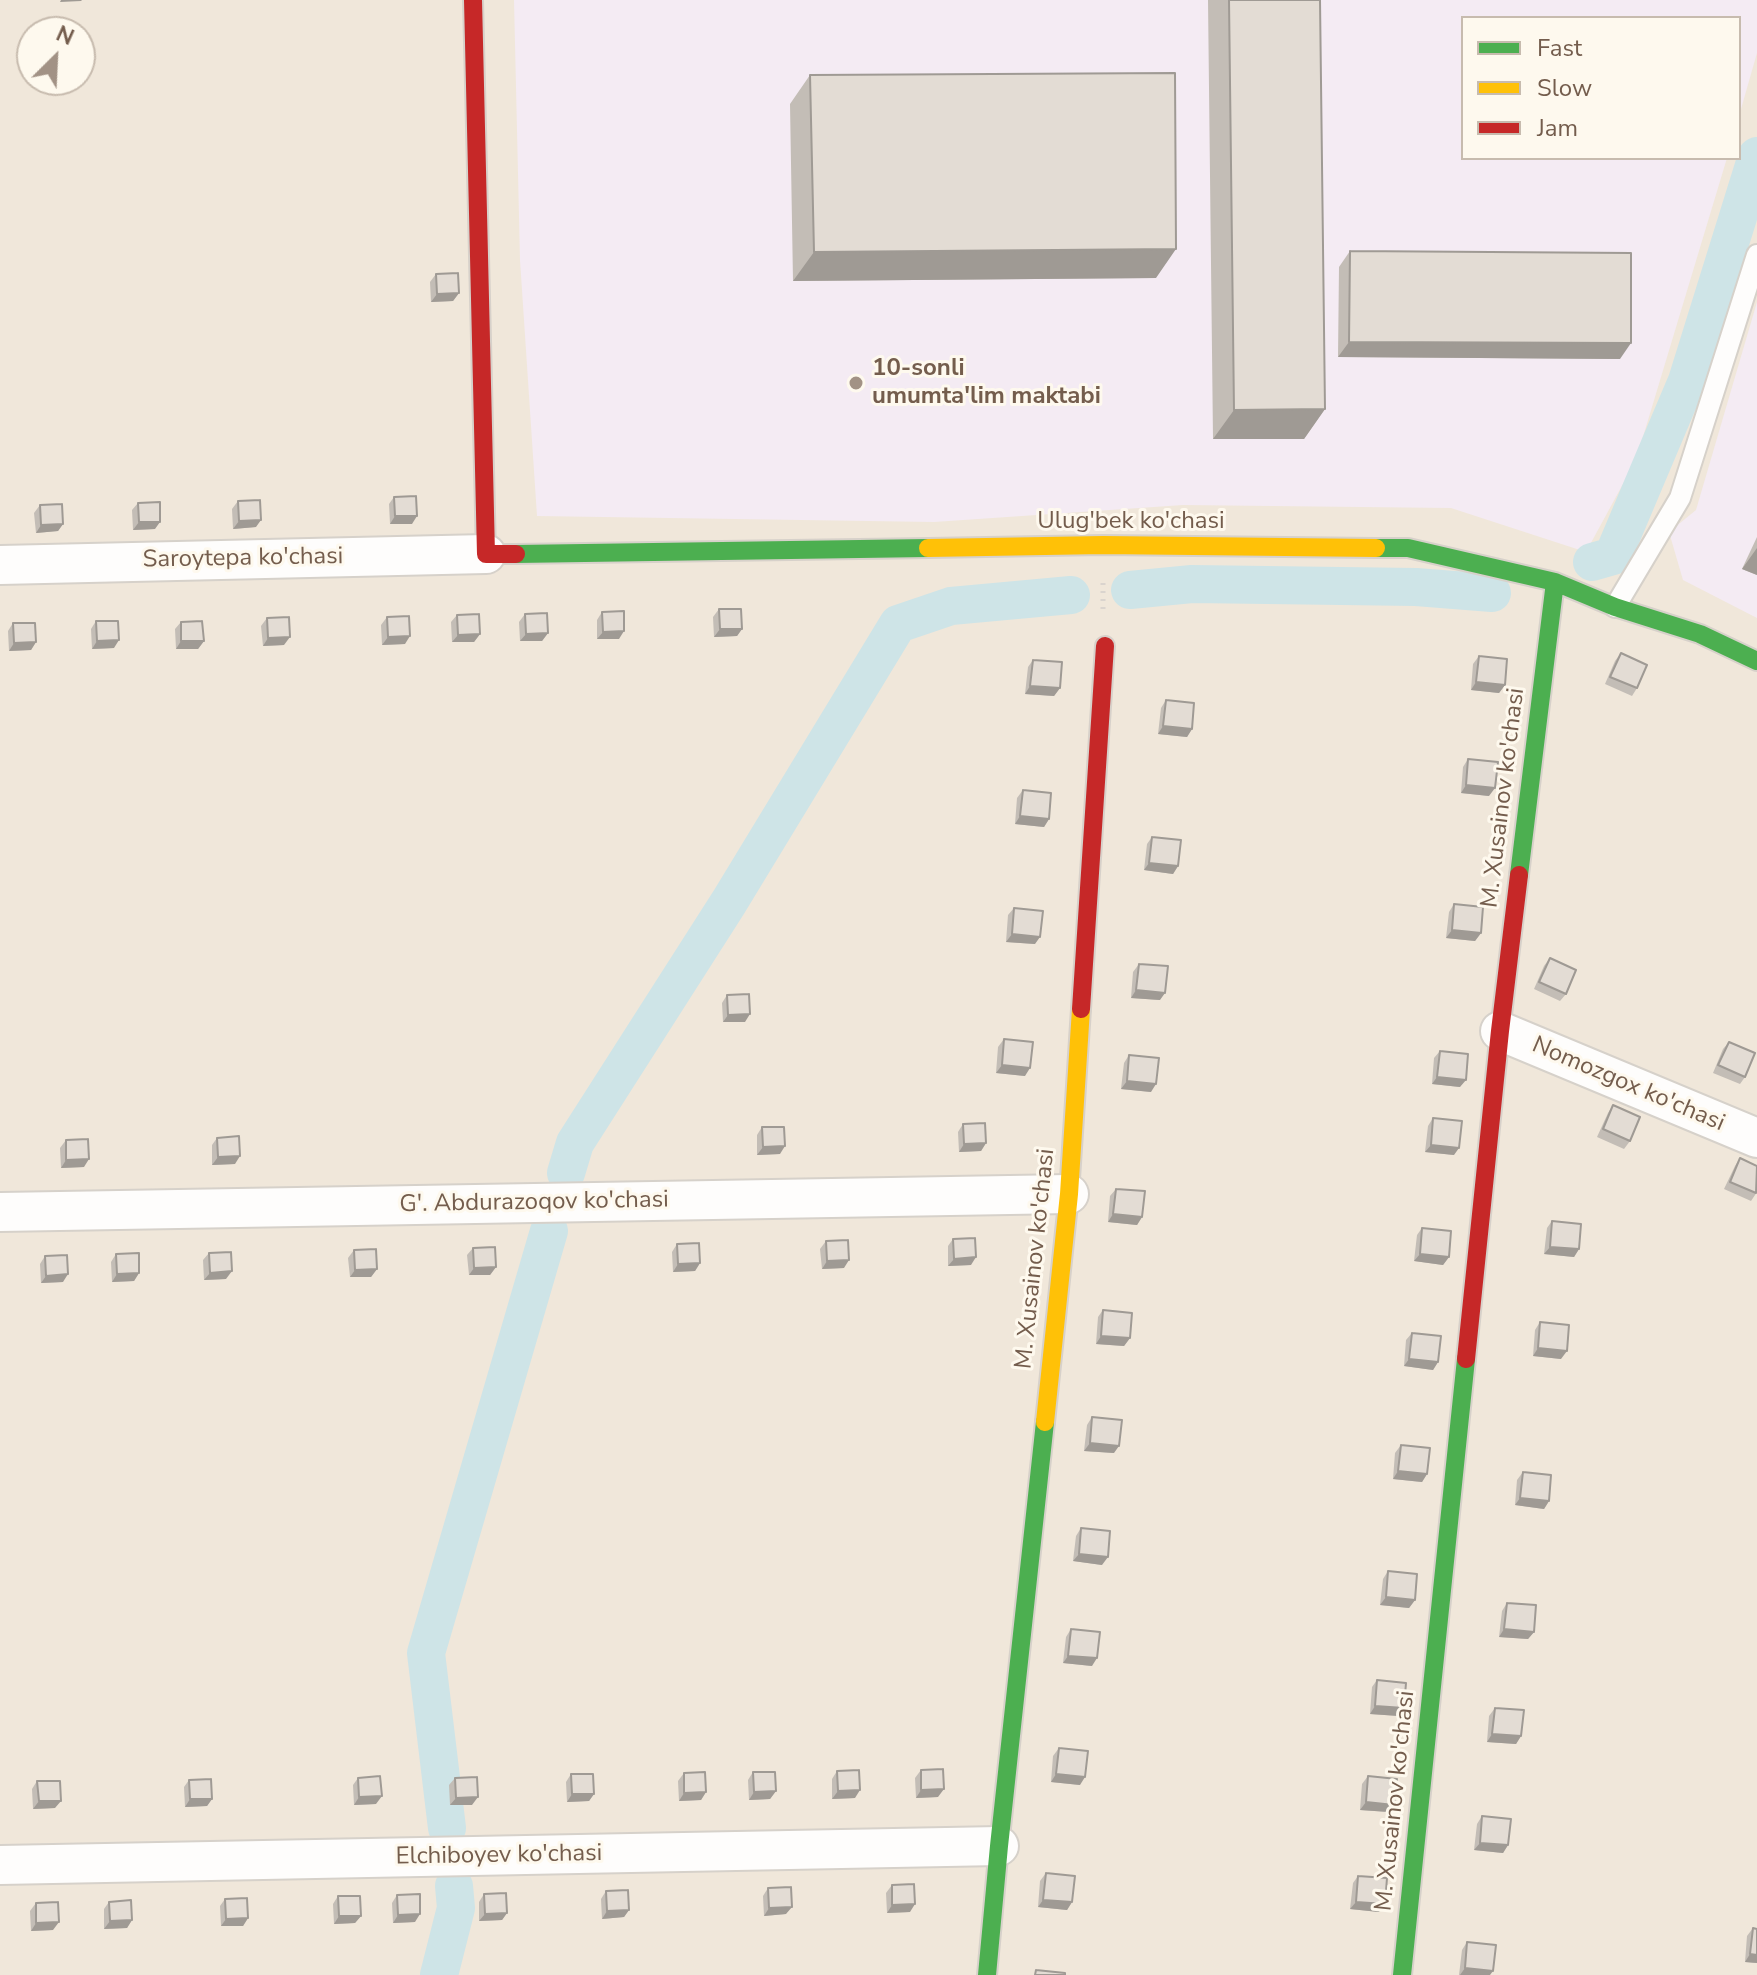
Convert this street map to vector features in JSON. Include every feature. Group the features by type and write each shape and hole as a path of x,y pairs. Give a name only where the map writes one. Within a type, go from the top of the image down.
{"street":[{"path":"473,0 486,554"},
{"name":"Ulug'bek ko'chasi","path":"486,554 1103,545 1408,548 1555,582 1615,607 1700,634 1757,661"},
{"name":"Saroytepa ko'chasi","path":"0,565 486,554"},
{"name":"M. Xusainov ko'chasi","path":"1402,1975 1500,1031 1555,582"},
{"name":"M. Xusainov ko'chasi","path":"987,1975 1069,1194 1105,646"},
{"name":"Nomozgox ko'chasi","path":"1500,1031 1757,1138"},
{"name":"G'. Abdurazoqov ko'chasi","path":"0,1212 1069,1194"},
{"name":"Elchiboyev ko'chasi","path":"0,1865 999,1846"}],"lane":[{"path":"1615,607 1680,498 1757,255"}],"path":[{"path":"1103,545 1105,646"}],"shaded area":[{"path":"0,0 1757,0 1757,1975 0,1975"},
{"name":"10-sonli umumta'lim maktabi","path":"514,0 1757,0 1757,53 1741,109 1741,16 1461,16 1461,160 1726,160 1636,460 1586,552 1451,508 1183,505 934,522 537,516 520,260"},
{"path":"1757,302 1757,618 1683,580 1669,532 1696,510"}],"building":[{"path":"1229,0 1320,0 1325,409 1234,410"},
{"path":"1175,73 1176,249 814,252 810,75"},
{"path":"1350,251 1631,253 1631,343 1349,342"},
{"path":"458,273 459,293 437,294 436,274"},
{"path":"416,496 417,516 395,516 394,497"},
{"path":"260,500 261,520 239,521 238,501"},
{"path":"160,502 160,522 139,522 138,503"},
{"path":"62,504 63,524 41,525 40,505"},
{"path":"719,609 741,609 742,629 720,629"},
{"path":"624,611 624,631 603,632 602,612"},
{"path":"547,613 548,633 526,634 525,614"},
{"path":"479,614 480,634 458,635 457,615"},
{"path":"409,616 410,636 388,637 387,617"},
{"path":"289,617 290,637 268,638 267,618"},
{"path":"96,621 118,621 119,640 97,641"},
{"path":"202,621 204,641 181,641 181,622"},
{"path":"13,623 35,623 36,642 14,643"},
{"path":"1621,653 1647,665 1637,688 1610,677"},
{"path":"1479,656 1507,659 1505,685 1476,682"},
{"path":"1033,660 1062,662 1060,688 1030,686"},
{"path":"1166,700 1194,703 1192,729 1163,726"},
{"path":"1468,759 1498,762 1495,788 1466,785"},
{"path":"1023,790 1051,793 1049,819 1020,816"},
{"path":"1152,837 1181,840 1178,866 1149,863"},
{"path":"1454,904 1483,907 1481,933 1452,930"},
{"path":"1014,908 1043,911 1040,937 1012,934"},
{"path":"1550,958 1576,970 1566,994 1539,982"},
{"path":"1139,964 1168,966 1165,993 1136,990"},
{"path":"749,994 750,1014 728,1015 727,995"},
{"path":"1004,1039 1033,1042 1030,1068 1002,1065"},
{"path":"1729,1042 1755,1053 1745,1077 1718,1065"},
{"path":"1440,1051 1468,1054 1466,1080 1437,1077"},
{"path":"1129,1055 1159,1058 1156,1084 1127,1081"},
{"path":"1613,1105 1640,1117 1630,1141 1603,1129"},
{"path":"1433,1118 1462,1121 1459,1148 1431,1145"},
{"path":"985,1123 986,1143 964,1144 963,1124"},
{"path":"762,1127 784,1127 785,1146 763,1147"},
{"path":"239,1136 240,1156 218,1157 217,1138"},
{"path":"88,1139 89,1159 66,1160 66,1140"},
{"path":"1740,1158 1757,1166 1756,1193 1730,1182"},
{"path":"1116,1189 1145,1191 1142,1217 1113,1214"},
{"path":"1552,1221 1581,1224 1579,1249 1550,1247"},
{"path":"1422,1228 1451,1231 1449,1257 1420,1254"},
{"path":"975,1238 976,1257 954,1259 953,1239"},
{"path":"848,1240 849,1260 827,1261 826,1241"},
{"path":"699,1243 700,1263 678,1264 677,1244"},
{"path":"495,1247 496,1267 474,1268 473,1248"},
{"path":"376,1249 377,1269 355,1270 354,1250"},
{"path":"231,1252 232,1271 210,1273 209,1253"},
{"path":"139,1253 139,1273 117,1274 116,1254"},
{"path":"67,1255 68,1274 46,1276 45,1256"},
{"path":"1103,1310 1132,1313 1130,1338 1101,1336"},
{"path":"1540,1322 1569,1325 1567,1351 1538,1348"},
{"path":"1412,1333 1441,1336 1438,1362 1409,1359"},
{"path":"1092,1417 1122,1420 1119,1446 1090,1443"},
{"path":"1401,1445 1430,1448 1427,1474 1398,1471"},
{"path":"1523,1472 1551,1475 1549,1501 1520,1498"},
{"path":"1081,1528 1110,1531 1108,1557 1079,1554"},
{"path":"1388,1571 1417,1574 1415,1600 1386,1597"},
{"path":"1507,1603 1536,1605 1534,1632 1504,1629"},
{"path":"1071,1629 1100,1632 1097,1658 1068,1656"},
{"path":"1377,1680 1406,1683 1404,1708 1375,1706"},
{"path":"1495,1708 1524,1710 1521,1736 1492,1734"},
{"path":"1059,1748 1088,1751 1085,1777 1056,1774"},
{"path":"943,1769 944,1789 921,1790 921,1770"},
{"path":"859,1770 860,1790 838,1791 837,1771"},
{"path":"705,1772 706,1792 684,1793 684,1773"},
{"path":"753,1772 775,1772 776,1791 754,1792"},
{"path":"571,1774 593,1774 594,1794 572,1794"},
{"path":"380,1776 382,1796 359,1797 358,1778"},
{"path":"1368,1776 1397,1779 1394,1805 1366,1802"},
{"path":"477,1777 478,1797 456,1798 455,1778"},
{"path":"211,1779 212,1799 190,1799 189,1780"},
{"path":"37,1781 60,1781 61,1801 39,1801"},
{"path":"1482,1816 1511,1819 1508,1845 1480,1843"},
{"path":"1046,1873 1075,1876 1072,1902 1043,1900"},
{"path":"1358,1876 1387,1878 1385,1904 1356,1902"},
{"path":"914,1884 915,1904 892,1905 892,1885"},
{"path":"791,1887 792,1907 769,1908 768,1888"},
{"path":"628,1890 629,1910 607,1911 606,1891"},
{"path":"506,1893 507,1913 485,1914 484,1894"},
{"path":"420,1894 420,1914 398,1915 397,1895"},
{"path":"338,1896 360,1896 361,1916 339,1916"},
{"path":"247,1898 248,1918 226,1919 225,1899"},
{"path":"131,1900 132,1920 110,1921 109,1902"},
{"path":"58,1902 59,1922 36,1923 36,1903"},
{"path":"1753,1928 1757,1929 1757,1955 1750,1954"},
{"path":"1467,1942 1496,1945 1493,1971 1465,1968"},
{"path":"1036,1970 1065,1973 1065,1975 1035,1975"}],"waterway":[{"path":"1592,562 1613,556 1687,381 1757,156"},
{"path":"1130,590 1192,584 1416,587 1492,593"},
{"path":"566,1173 575,1143 729,902 898,624 951,606 1071,595"},
{"path":"447,1828 426,1653 549,1231"},
{"path":"439,1975 456,1908 454,1886"}],"traffic: fast":[{"path":"516,554 928,548"},
{"path":"1376,548 1408,548 1555,582 1615,607 1700,634 1757,661"},
{"path":"1519,875 1555,582"},
{"path":"1402,1975 1466,1359"},
{"path":"987,1975 1045,1422"}],"traffic: slow":[{"path":"928,548 1103,545 1376,548"},
{"path":"1045,1422 1069,1194 1081,1009"}],"traffic: jam":[{"path":"473,0 486,554 516,554"},
{"path":"1081,1009 1105,646"},
{"path":"1466,1359 1519,875"}],"place":[{"name":"10-sonli umumta'lim maktabi","path":"856,383"}]}
